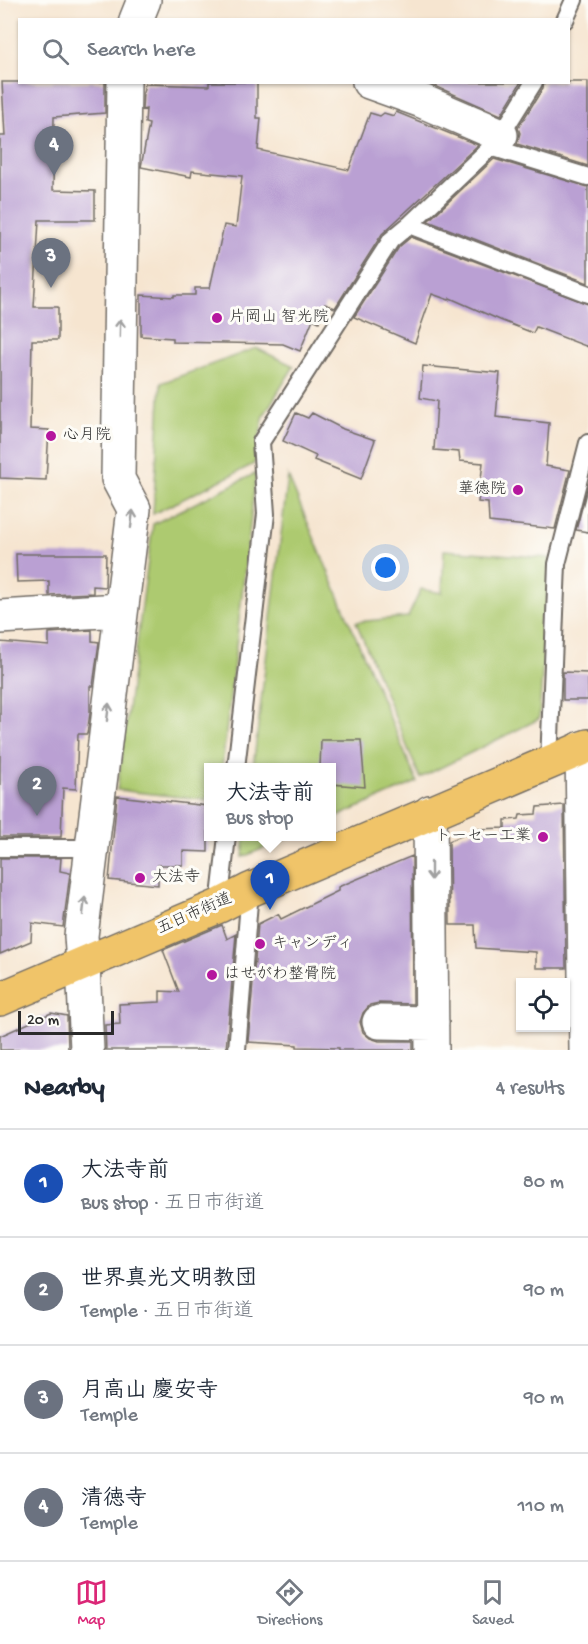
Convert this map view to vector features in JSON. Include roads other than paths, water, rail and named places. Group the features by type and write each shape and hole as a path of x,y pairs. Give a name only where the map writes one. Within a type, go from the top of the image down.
{"main road":[{"name":"五日市街道","path":"0,999 585,747"}],"street":[{"path":"136,18 144,0"},
{"path":"87,1050 81,936 134,509 118,479 124,84"},
{"path":"375,84 422,101 496,141"},
{"path":"0,617 120,610"},
{"path":"585,747 586,1050"},
{"path":"379,1022 432,1036 430,812"}],"lane":[{"path":"566,18 574,0"},
{"path":"237,763 266,514 261,442 391,240 496,141 533,84"},
{"path":"496,141 588,177"},
{"path":"409,225 588,294"},
{"path":"549,763 557,564 588,443"},
{"path":"219,906 227,841"},
{"path":"0,848 91,848"},
{"path":"237,1050 250,890"}],"place":[{"name":"清徳寺","path":"54,176"},
{"name":"月高山 慶安寺","path":"51,288"},
{"name":"片岡山 智光院","path":"217,318"},
{"name":"心月院","path":"51,436"},
{"name":"華徳院","path":"518,490"},
{"name":"世界真光文明教団","path":"37,816"},
{"name":"トーセー工業","path":"543,837"},
{"name":"大法寺","path":"140,878"},
{"name":"大法寺前","path":"270,910"},
{"name":"キャンディ","path":"260,944"},
{"name":"はせがわ整骨院","path":"212,975"}]}
